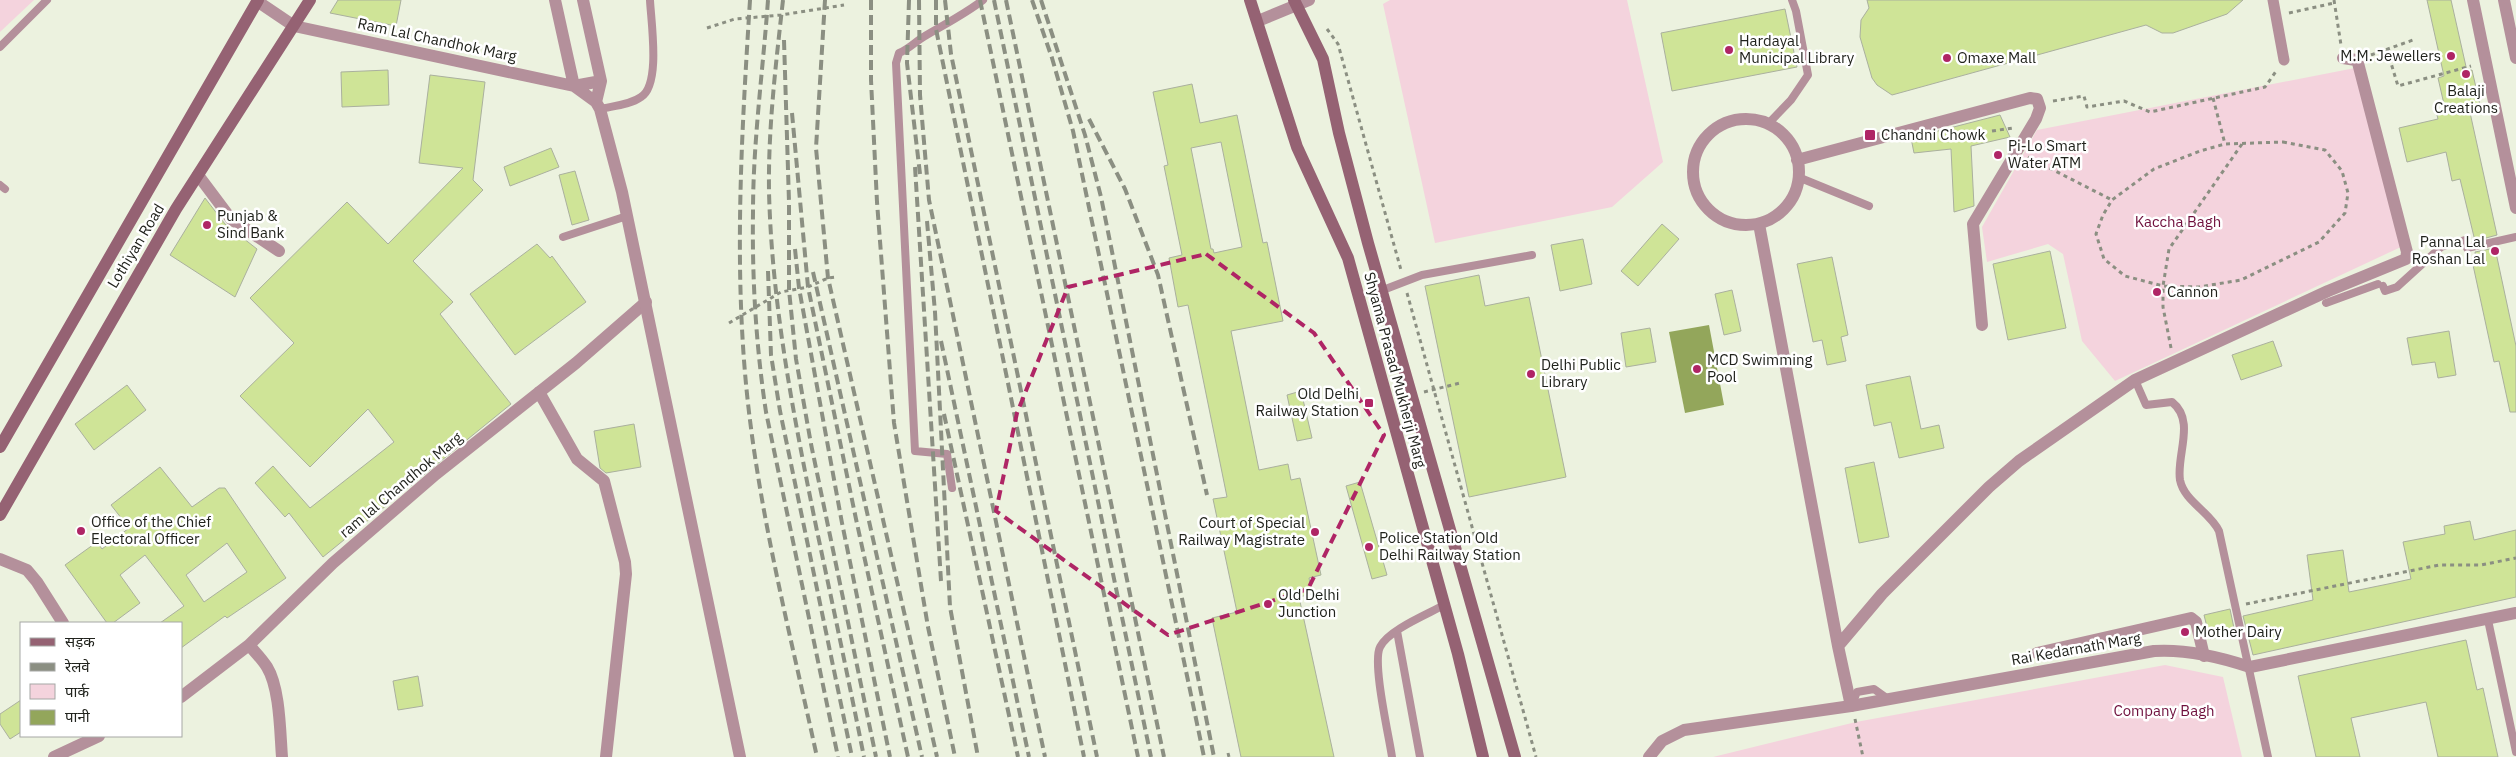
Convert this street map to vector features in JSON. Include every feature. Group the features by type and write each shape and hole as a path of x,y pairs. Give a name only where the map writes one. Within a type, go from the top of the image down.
{"main road":[{"name":"Lothiyan Road","path":"0,515 77,377 198,175 310,0"},
{"name":"Shyama Prasad Mukherji Marg","path":"1250,0 1297,147 1348,258 1444,605 1482,757"},
{"name":"Lothiyan Road","path":"0,447 258,1"},
{"name":"Shyama Prasad Mukherji Marg","path":"1300,2 1323,59 1368,243 1515,757"}],"street":[{"path":"555,0 574,86 598,105"},
{"path":"583,0 601,81 598,105 627,216 646,302 740,757"},
{"path":"2273,0 2284,60"},
{"path":"2472,0 2516,208"},
{"path":"2504,0 2516,58"},
{"path":"258,1 294,26"},
{"path":"1258,21 1300,2"},
{"name":"Ram Lal Chandhok Marg","path":"294,26 574,86"},
{"path":"1838,646 1882,594 1990,487 2019,462 2135,380 2173,361 2376,283 2404,261 2407,255 2350,59"},
{"path":"574,86 601,81"},
{"path":"1797,160 2030,98 2038,99 2040,104 2036,119 1972,224 1982,325"},
{"path":"1750,119 1768,124 1781,132 1792,145 1797,160 1798,177 1794,193 1786,206 1774,217 1759,224 1741,225 1723,220 1708,210 1697,194 1693,177 1694,158 1702,141 1715,128 1732,120 1750,119"},
{"path":"198,175 231,219 279,250"},
{"path":"1759,224 1838,646 1851,706"},
{"name":"ram lal Chandhok Marg","path":"182,696 249,645 340,557 436,474 539,392 646,302"},
{"path":"539,392 577,459 604,481 625,562 626,574 606,757"},
{"path":"0,559 27,570 37,582 62,622"},
{"name":"Rai Kedarnath Marg","path":"1649,757 1662,741 1684,730 1851,706 2154,651 2174,651 2230,660 2250,667 2516,613"},
{"path":"2037,653 2190,618 2196,622 2204,656"},
{"path":"249,645 268,668 275,692 282,757"},
{"path":"54,757 97,737"}],"lane":[{"path":"0,47 47,0"},
{"path":"598,105 641,97 650,86 653,64 650,0"},
{"path":"952,488 947,454 915,451 896,63 899,53 908,50 919,40 947,24 982,0"},
{"path":"1768,124 1790,100 1808,75 1796,11 1792,0"},
{"path":"1798,177 1869,206"},
{"path":"563,237 627,216"},
{"path":"2326,303 2376,283 2385,291 2397,287 2441,247 2465,240 2467,248 2516,237"},
{"path":"1383,290 1422,275 1532,255"},
{"path":"2135,380 2146,405 2172,402 2180,414 2184,436 2180,479 2187,494 2212,518 2219,532 2250,667 2268,757"},
{"path":"1392,757 1378,664 1380,647 1397,631 1444,605"},
{"path":"2488,620 2516,752"},
{"path":"1397,631 1420,757"}],"path":[{"path":"2276,16 2334,1 2350,59 2386,50 2413,40"},
{"path":"707,28 735,19 781,15 844,5"},
{"path":"1322,23 1338,44 1432,389 1536,757"},
{"path":"2386,50 2398,86 2485,62"},
{"path":"2040,104 2084,96 2087,107 2124,100 2150,112 2265,87 2284,60"},
{"path":"2213,98 2225,144"},
{"path":"1992,131 2014,128"},
{"path":"2283,142 2325,150 2342,171 2348,193 2345,213 2319,242 2241,280 2199,287 2163,286 2125,276 2104,260 2096,234 2103,215 2112,200 2154,168 2225,144 2283,142"},
{"path":"2173,361 2163,307 2163,286 2169,249 2242,144"},
{"path":"2016,151 2112,200"},
{"path":"729,324 781,292 808,287 828,278 838,277"},
{"path":"1412,396 1432,389 1460,383"},
{"path":"2236,606 2439,565 2481,565 2516,558"},
{"path":"1851,706 1863,757"}],"highlighted area":[{"path":"1206,254 1314,333 1384,435 1308,589 1168,635 996,511 1017,413 1068,287"}],"green space":[{"path":"0,0 34,0 0,32"},
{"path":"1390,0 1627,0 1663,162 1612,207 1435,243 1383,4"},
{"name":"Kaccha Bagh","path":"2355,68 2403,246 2115,381 2082,341 2063,254 2048,244 1987,262 1982,227 2037,130"},
{"name":"Company Bagh","path":"2165,665 2223,677 2242,757 1713,757 1856,722"}],"water":[{"name":"MCD Swimming Pool","path":"1709,325 1724,405 1685,413 1669,332"}],"building":[{"path":"338,0 401,0 396,26 330,13"},
{"name":"Omaxe Mall","path":"1867,0 2243,0 2227,14 2173,33 2162,33 2146,25 1892,95 1877,85 1872,78 1860,37 1861,20 1869,8"},
{"path":"2427,0 2451,0 2467,71 2472,70 2480,105 2469,108 2497,235 2475,241 2460,179 2452,181 2446,152 2407,162 2399,128 2438,119 2437,115 2446,113 2438,78 2444,76"},
{"name":"Hardayal Municipal Library","path":"1785,9 1797,67 1672,91 1661,33"},
{"path":"388,70 389,105 342,107 341,72"},
{"path":"430,75 485,82 473,180 483,190 413,261 453,302 440,314 511,404 323,557 289,513 285,517 255,483 273,466 310,508 394,442 368,409 310,467 240,396 294,343 250,298 347,202 388,244 463,168 419,163"},
{"path":"1192,84 1200,123 1237,115 1263,243 1267,242 1283,321 1231,331 1259,470 1288,464 1291,480 1300,478 1321,575 1309,578 1312,594 1299,597 1334,757 1241,757 1212,618 1237,612 1213,499 1227,497 1188,305 1178,307 1169,258 1182,255 1164,166 1168,165 1153,92","holes":["1221,142 1242,247 1214,253 1213,249 1211,249 1191,148"]},
{"path":"2000,115 2010,137 1971,146 1974,206 1954,212 1951,149 1914,153 1911,138"},
{"path":"551,148 559,167 510,186 504,167"},
{"path":"575,171 589,220 572,225 559,175"},
{"path":"205,198 225,224 257,249 235,297 170,255"},
{"path":"1662,224 1679,239 1638,286 1621,271"},
{"path":"1583,239 1592,284 1560,291 1551,245"},
{"path":"537,244 550,258 552,256 586,302 515,355 470,294"},
{"path":"2495,248 2516,346 2516,412 2510,412 2499,361 2494,362 2473,265 2477,265 2475,252"},
{"path":"2050,251 2066,328 2008,340 1993,264"},
{"path":"1832,257 1848,335 1841,337 1846,361 1827,365 1822,340 1813,342 1797,264"},
{"path":"1479,275 1485,306 1529,297 1566,477 1469,497 1425,286"},
{"path":"1732,290 1741,331 1724,335 1715,294"},
{"path":"1650,328 1656,362 1626,367 1621,333"},
{"path":"2449,331 2456,375 2438,378 2435,362 2412,365 2407,338"},
{"path":"2273,341 2282,366 2241,380 2232,355"},
{"path":"1910,376 1921,429 1939,425 1944,448 1899,458 1891,422 1874,426 1866,385"},
{"path":"127,385 146,410 94,450 75,424"},
{"path":"1301,391 1312,438 1297,441 1287,395"},
{"path":"634,424 641,467 606,473 600,468 594,431"},
{"path":"1874,462 1889,537 1859,543 1845,468"},
{"path":"160,467 192,507 219,488 225,488 286,578 227,618 225,616 182,647 182,622 161,622 184,606 145,555 120,575 140,603 114,622 106,622 65,565 97,542 102,549 129,528 111,505","holes":["227,543 247,572 204,602 186,575"]},
{"path":"1360,482 1387,575 1372,579 1346,486"},
{"path":"2470,521 2474,540 2516,530 2516,597 2253,655 2243,616 2313,600 2307,555 2343,550 2349,592 2388,584 2411,579 2403,542 2445,534 2444,526"},
{"path":"2230,609 2235,633 2210,639 2204,615"},
{"path":"2466,640 2477,690 2483,688 2498,757 2438,757 2426,702 2351,718 2360,757 2316,757 2298,676"},
{"path":"418,676 423,706 398,710 393,681"},
{"path":"20,701 20,733 10,739 0,724 0,714"}],"railway":[{"path":"750,0 744,96 740,240 740,288 746,384 758,478 786,618 817,757"},
{"path":"768,0 753,186 753,262 757,337 766,412 838,757"},
{"path":"783,0 773,96 769,168 771,235 779,320 800,447 864,757"},
{"path":"825,0 816,148 828,278 937,757"},
{"path":"871,0 871,80 877,202 894,423 928,627 955,757"},
{"path":"909,0 907,63 920,174"},
{"path":"919,0 920,95 929,200 1045,757"},
{"path":"936,0 936,29 1084,757"},
{"path":"945,0 951,54 1097,757"},
{"path":"980,0 1138,757"},
{"path":"994,0 1151,757"},
{"path":"1006,0 1164,757"},
{"path":"1032,0 1052,58 1073,131 1204,757"},
{"path":"1041,0 1085,135 1101,197 1214,757"},
{"path":"784,40 789,202 789,290 796,359 811,444 876,757"},
{"path":"792,113 808,287 908,757"},
{"path":"1089,119 1125,189 1158,275 1207,495"},
{"path":"915,167 941,581"},
{"path":"927,221 935,312 950,607 978,757"},
{"path":"795,249 799,288 842,523 890,757"},
{"path":"768,271 771,355 780,411 852,757"},
{"path":"813,272 922,757"},
{"path":"941,341 1029,757"},
{"path":"944,414 1018,757"}],"place":[{"name":"Hardayal Municipal Library","path":"1729,50"},
{"name":"M.M. Jewellers","path":"2451,56"},
{"name":"Omaxe Mall","path":"1947,58"},
{"name":"Balaji Creations","path":"2466,74"},
{"name":"Chandni Chowk","path":"1870,135"},
{"name":"Pi-Lo Smart Water ATM","path":"1998,155"},
{"name":"Punjab & Sind Bank","path":"207,225"},
{"name":"Panna Lal Roshan Lal","path":"2495,251"},
{"name":"Cannon","path":"2157,292"},
{"name":"MCD Swimming Pool","path":"1697,369"},
{"name":"Delhi Public Library","path":"1531,374"},
{"name":"Old Delhi Railway Station","path":"1369,403"},
{"name":"Office of the Chief Electoral Officer","path":"81,531"},
{"name":"Court of Special Railway Magistrate","path":"1315,532"},
{"name":"Police Station Old Delhi Railway Station","path":"1369,547"},
{"name":"Old Delhi Junction","path":"1268,604"},
{"name":"Mother Dairy","path":"2185,632"}]}
